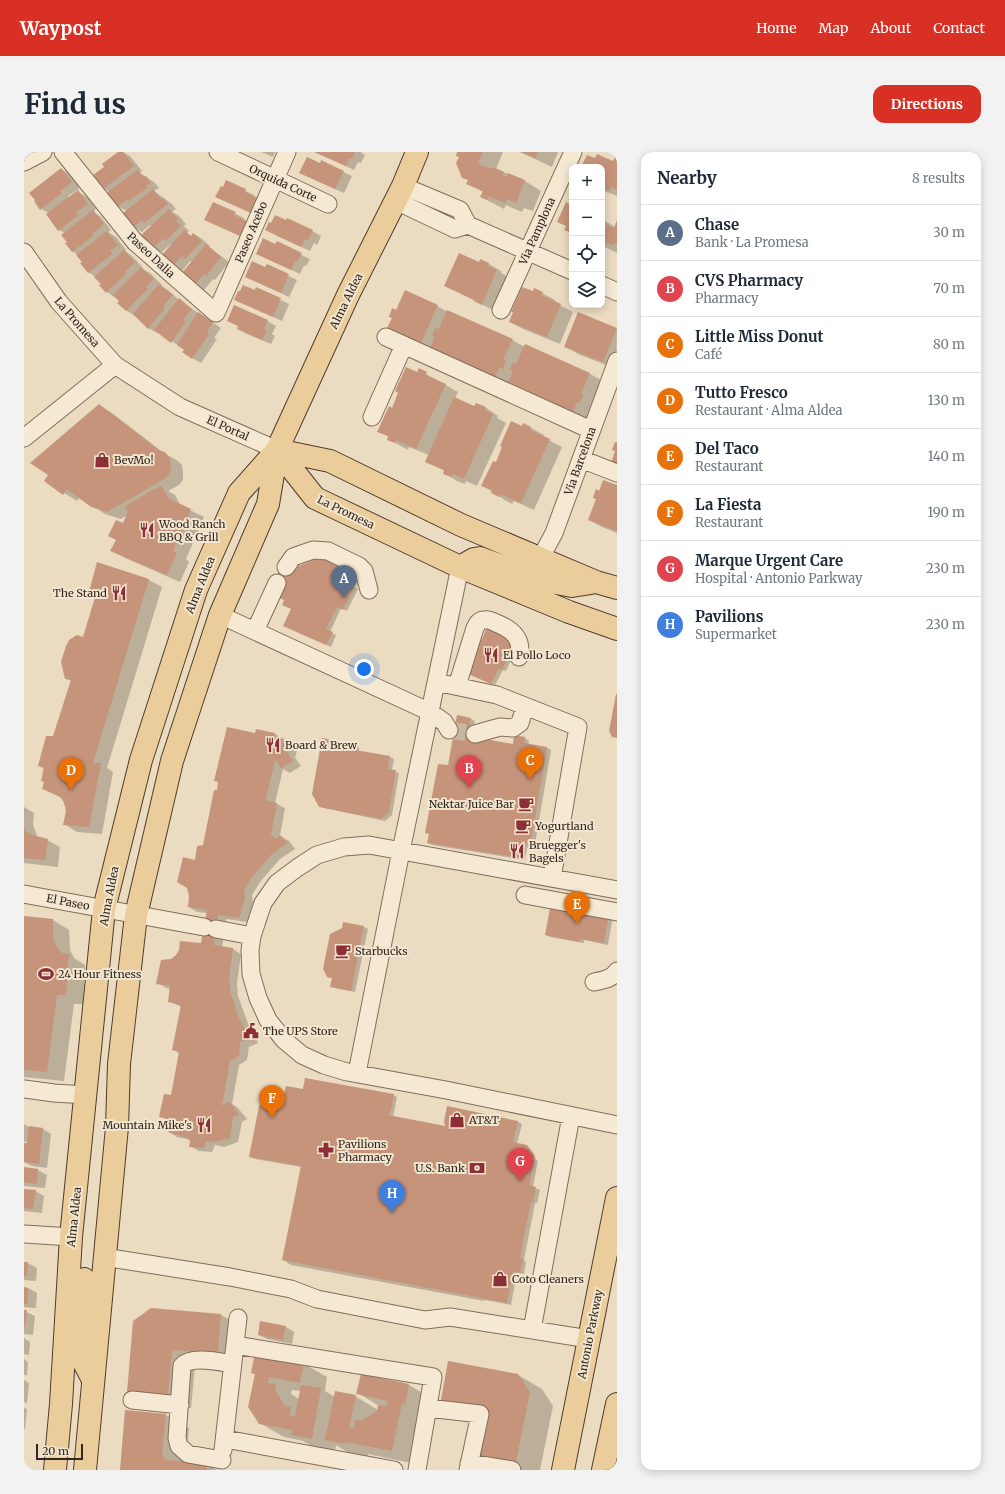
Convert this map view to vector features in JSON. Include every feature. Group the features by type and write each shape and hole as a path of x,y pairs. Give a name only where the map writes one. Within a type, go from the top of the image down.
{"main road":[{"name":"Alma Aldea","path":"85,1470 117,1126 119,1064 136,915 172,761 220,615 268,504 277,450 348,295 399,193 417,152"},
{"name":"Alma Aldea","path":"55,1470 72,1237 104,909 141,760 196,590 239,493 277,450"},
{"path":"277,450 330,461 461,525 596,582 617,588"},
{"name":"La Promesa","path":"277,450 315,498 460,567 569,612 617,629"},
{"path":"460,567 474,559 480,558 536,579 572,586 596,582"},
{"name":"Antonio Parkway","path":"563,1470 617,1198"},
{"path":"72,1237 84,1275 80,1345 82,1359 94,1381"},
{"path":"603,1470 617,1404"}],"street":[{"path":"24,162 43,152"},
{"name":"Paseo Dalia","path":"63,152 135,242 216,313"},
{"name":"Orquida Corte","path":"218,152 328,204"},
{"name":"Paseo Acebo","path":"216,313 287,152"},
{"name":"Via Pamplona","path":"501,310 573,152"},
{"path":"399,193 460,210 468,225 569,270"},
{"name":"La Promesa","path":"24,252 59,302 115,365 180,407"},
{"path":"605,286 617,292"},
{"path":"386,337 591,430"},
{"path":"372,417 404,345"},
{"name":"Via Barcelona","path":"540,559 554,533 591,430 611,394 617,361"},
{"path":"24,438 115,365"},
{"name":"El Portal","path":"180,407 277,450"},
{"path":"581,459 617,473"},
{"path":"286,567 293,557 313,550 328,551 359,566 364,571 369,590"},
{"path":"357,1073 460,567"},
{"path":"255,631 277,583"},
{"path":"220,615 430,712 448,724"},
{"path":"456,686 475,628 479,622 490,620 509,628 516,635 519,642 521,650 519,657"},
{"path":"436,682 498,695 578,728 552,878"},
{"path":"478,730 500,727 513,728 520,724 525,706"},
{"path":"617,890 369,845 344,847 317,855 296,868 277,884 263,903 252,936 250,950 251,974 258,998 268,1020 284,1040 302,1055 324,1066 617,1125"},
{"name":"El Paseo","path":"24,894 252,936"},
{"path":"524,895 617,912"},
{"path":"594,982 610,978 617,971"},
{"path":"24,1089 86,1095"},
{"path":"532,1330 571,1116"},
{"path":"24,1234 72,1237"},
{"path":"104,1258 230,1277 292,1289 316,1299 424,1320 450,1317 589,1339"},
{"path":"233,1364 197,1360 186,1362 182,1366 177,1438 179,1446 188,1454 222,1465 225,1439 238,1318"},
{"path":"235,1345 433,1377 417,1470"},
{"path":"132,1400 180,1405"},
{"path":"428,1408 480,1414 469,1466 512,1470"},
{"path":"225,1439 394,1470"}],"building":[{"path":"118,152 123,152 134,166 103,189 93,175 104,167 102,164"},
{"path":"314,152 355,152 352,159 349,158 346,166"},
{"path":"457,152 483,152 478,164 492,169 493,167 504,172 502,175 507,177 508,173 525,180 516,203 507,199 505,203 488,196 487,200 480,197 483,191 466,184 468,180 462,178 456,163 459,157 456,156"},
{"path":"520,152 538,152 535,158"},
{"path":"597,154 613,161 615,157 617,158 617,190 611,187 609,191 605,189 605,164 582,164 587,155 595,158"},
{"path":"307,157 320,163 321,160 344,171 335,189 299,173"},
{"path":"61,168 72,182 60,191 62,193 40,210 34,201 35,200 29,193"},
{"path":"138,170 143,177 146,176 151,183 146,186 147,188 129,201 128,199 117,207 106,193"},
{"path":"226,180 246,189 245,192 258,198 251,213 215,197 221,186 223,187"},
{"path":"153,189 161,199 163,198 168,204 144,223 142,220 133,228 122,214"},
{"path":"78,190 88,204 76,212 79,215 58,231 46,214"},
{"path":"213,202 236,212 234,215 247,221 240,236 204,220"},
{"path":"566,202 569,204 569,232 564,230 566,226 557,222"},
{"path":"169,209 178,219 176,221 181,226 165,241 163,239 153,248 141,235"},
{"path":"93,210 104,224 92,234 93,236 72,252 65,243 67,242 61,235"},
{"path":"275,215 286,220 287,218 313,230 308,241 305,239 301,247 265,230"},
{"path":"617,220 617,243 612,245 606,242 605,246 605,224 614,228"},
{"path":"184,230 191,236 193,233 202,241 185,259 182,256 173,266 161,256"},
{"path":"107,231 118,245 110,251 112,254 88,273 76,255"},
{"path":"263,238 275,244 277,241 302,253 297,262 295,261 291,270 256,254"},
{"path":"206,244 221,257 206,276 204,274 195,285 181,274"},
{"path":"124,250 135,262 125,272 126,274 106,293 99,285 101,284 94,277"},
{"path":"459,253 479,262 480,259 489,263 488,266 497,270 482,305 474,301 475,300 444,286"},
{"path":"252,261 265,267 267,264 289,274 281,293 245,277"},
{"path":"141,267 154,279 146,287 148,289 126,311 117,303 119,301 113,295"},
{"path":"159,284 173,295 163,306 165,308 148,329 133,314"},
{"path":"243,285 255,290 256,287 281,298 273,317 234,300 238,291 240,291"},
{"path":"522,287 533,291 534,288 543,292 541,295 561,304 547,337 509,322 513,312 511,312"},
{"path":"405,290 438,305 421,343 387,328 392,318 389,317 392,308 396,310"},
{"path":"179,298 192,309 183,320 186,322 171,343 154,330"},
{"path":"234,305 268,320 264,329 267,330 262,340 237,329 238,326 227,321"},
{"path":"447,310 513,339 503,359 506,360 503,369 500,367 495,377 430,348 435,337 432,336 435,328 439,329"},
{"path":"198,312 213,322 207,332 209,334 192,359 182,352 184,350 177,345"},
{"path":"578,312 617,328 603,362 564,347"},
{"path":"525,344 590,373 581,394 584,395 580,403 577,402 573,412 508,383 513,371 510,370 513,362 516,364"},
{"path":"406,367 417,372 419,368 427,372 426,375 446,384 416,449 396,440 395,443 387,440 388,436 377,432 389,406 392,408 398,393 395,391"},
{"path":"454,397 474,406 476,403 486,407 485,410 493,414 464,479 453,474 451,477 443,474 444,470 425,462"},
{"name":"BevMo!","path":"99,404 160,451 165,452 169,457 171,464 170,472 166,478 107,512 91,507 67,489 63,495 44,481 48,475 30,463"},
{"path":"511,421 522,426 523,423 531,427 530,430 550,439 521,503 500,494 499,497 491,493 492,490 481,486 493,461 496,462 502,447 500,446"},
{"path":"615,442 617,442 617,465 611,463 615,451 612,450"},
{"path":"603,480 617,485 617,531 588,520 596,499 593,498 596,489 599,491"},
{"name":"Wood Ranch BBQ & Grill","path":"162,486 168,498 191,509 173,551 177,553 167,575 110,551 116,540 108,536 116,520 123,523 128,512 125,507 152,490"},
{"path":"326,555 355,568 348,583 354,586 343,610 337,607 326,629 333,632 326,645 283,626 291,609 282,605 284,600 279,598 275,579 282,565 291,569"},
{"path":"97,562 149,579 93,763 101,763 89,827 63,825 66,811 64,803 60,796 42,789 44,782 41,781 44,767 38,766 46,736 53,736 71,680 65,679 61,662 66,646 69,640 77,635 83,637 96,594 89,592"},
{"name":"El Pollo Loco","path":"487,627 506,635 505,639 514,644 502,670 499,668 491,684 466,673 479,640 481,641"},
{"path":"616,694 617,738 612,737 609,731"},
{"path":"457,715 471,718 468,736 513,744 514,735 525,737 524,743 547,747 531,841 523,846 521,858 427,843 429,834 425,833 438,764 448,765"},
{"path":"227,727 255,733 256,729 275,733 275,737 289,741 287,752 293,761 281,768 275,760 266,800 277,803 271,835 276,839 280,835 288,843 271,855 252,877 244,890 245,898 239,918 218,915 214,945 233,948 229,978 230,990 238,1016 250,1038 240,1042 239,1056 230,1061 222,1106 229,1101 239,1114 233,1117 230,1138 215,1142 206,1141 204,1148 189,1147 190,1141 188,1138 168,1132 171,1120 159,1117 164,1094 171,1095 179,1052 172,1050 181,1005 168,1002 170,986 156,984 161,960 171,959 176,955 179,950 180,941 201,943 207,910 188,907 189,896 187,888 177,882 183,857 195,860 197,846 203,845 214,790 217,790 218,782 214,781"},
{"path":"322,738 356,744 355,750 390,756 388,769 396,770 389,812 381,819 319,807 312,794"},
{"path":"24,827 26,831 32,835 48,839 45,860 24,858"},
{"path":"551,903 609,913 604,943 581,939 580,942 545,935"},
{"name":"24 Hour Fitness","path":"24,916 53,919 53,939 62,953 69,954 66,995 57,995 47,1072 24,1070"},
{"name":"Starbucks","path":"343,922 364,926 351,991 330,987 332,978 327,977 323,969 330,934 342,928"},
{"path":"305,1078 394,1094 391,1110 388,1115 445,1126 444,1121 447,1106 518,1121 513,1142 527,1145 535,1156 529,1185 536,1187 533,1202 531,1201 520,1258 523,1259 520,1273 513,1271 507,1303 282,1260 301,1166 249,1157 259,1106 271,1096 283,1098 286,1086 303,1089"},
{"path":"29,1126 43,1128 39,1164 24,1162 24,1143 27,1143"},
{"path":"24,1167 38,1169 37,1184 24,1182"},
{"path":"24,1189 36,1190 33,1209 24,1208"},
{"path":"24,1262 28,1262 27,1276 24,1276"},
{"path":"24,1287 28,1288 27,1304 24,1304"},
{"path":"151,1308 221,1314 218,1354 175,1350 172,1352 168,1395 127,1392 133,1321"},
{"path":"24,1310 27,1310 25,1327 24,1327"},
{"path":"260,1321 286,1326 283,1340 258,1335"},
{"path":"255,1353 304,1363 300,1383 269,1377 268,1383 276,1384 275,1390 285,1406 291,1407 289,1415 295,1417 301,1385 321,1388 312,1439 291,1435 292,1430 259,1424 248,1407 255,1374 251,1373"},
{"path":"448,1361 518,1374 530,1392 516,1462 477,1454 483,1408 441,1400"},
{"path":"361,1374 409,1384 405,1404 402,1403 392,1451 345,1442 345,1444 325,1440 335,1391 356,1395 349,1428 354,1429 355,1420 361,1421 377,1411 378,1405 387,1406 388,1401 356,1394"},
{"path":"125,1410 166,1414 162,1455 166,1460 207,1463 207,1470 120,1470"}],"tunnel":[{"path":"449,730 475,734"}],"place":[{"name":"BevMo!","path":"102,460"},
{"name":"Wood Ranch BBQ & Grill","path":"147,530"},
{"name":"The Stand","path":"119,593"},
{"name":"Chase","path":"344,598"},
{"name":"El Pollo Loco","path":"491,655"},
{"name":"Board & Brew","path":"273,745"},
{"name":"Little Miss Donut","path":"530,780"},
{"name":"CVS Pharmacy","path":"469,788"},
{"name":"Tutto Fresco","path":"71,790"},
{"name":"Nektar Juice Bar","path":"526,804"},
{"name":"Yogurtland","path":"523,826"},
{"name":"Bruegger's Bagels","path":"517,851"},
{"name":"Del Taco","path":"577,924"},
{"name":"Starbucks","path":"343,951"},
{"name":"24 Hour Fitness","path":"46,974"},
{"name":"The UPS Store","path":"251,1031"},
{"name":"La Fiesta","path":"272,1118"},
{"name":"AT&T","path":"457,1120"},
{"name":"Mountain Mike's","path":"204,1125"},
{"name":"Pavilions Pharmacy","path":"326,1150"},
{"name":"U.S. Bank","path":"477,1168"},
{"name":"Marque Urgent Care","path":"520,1181"},
{"name":"Pavilions","path":"392,1213"},
{"name":"Coto Cleaners","path":"500,1279"}]}
